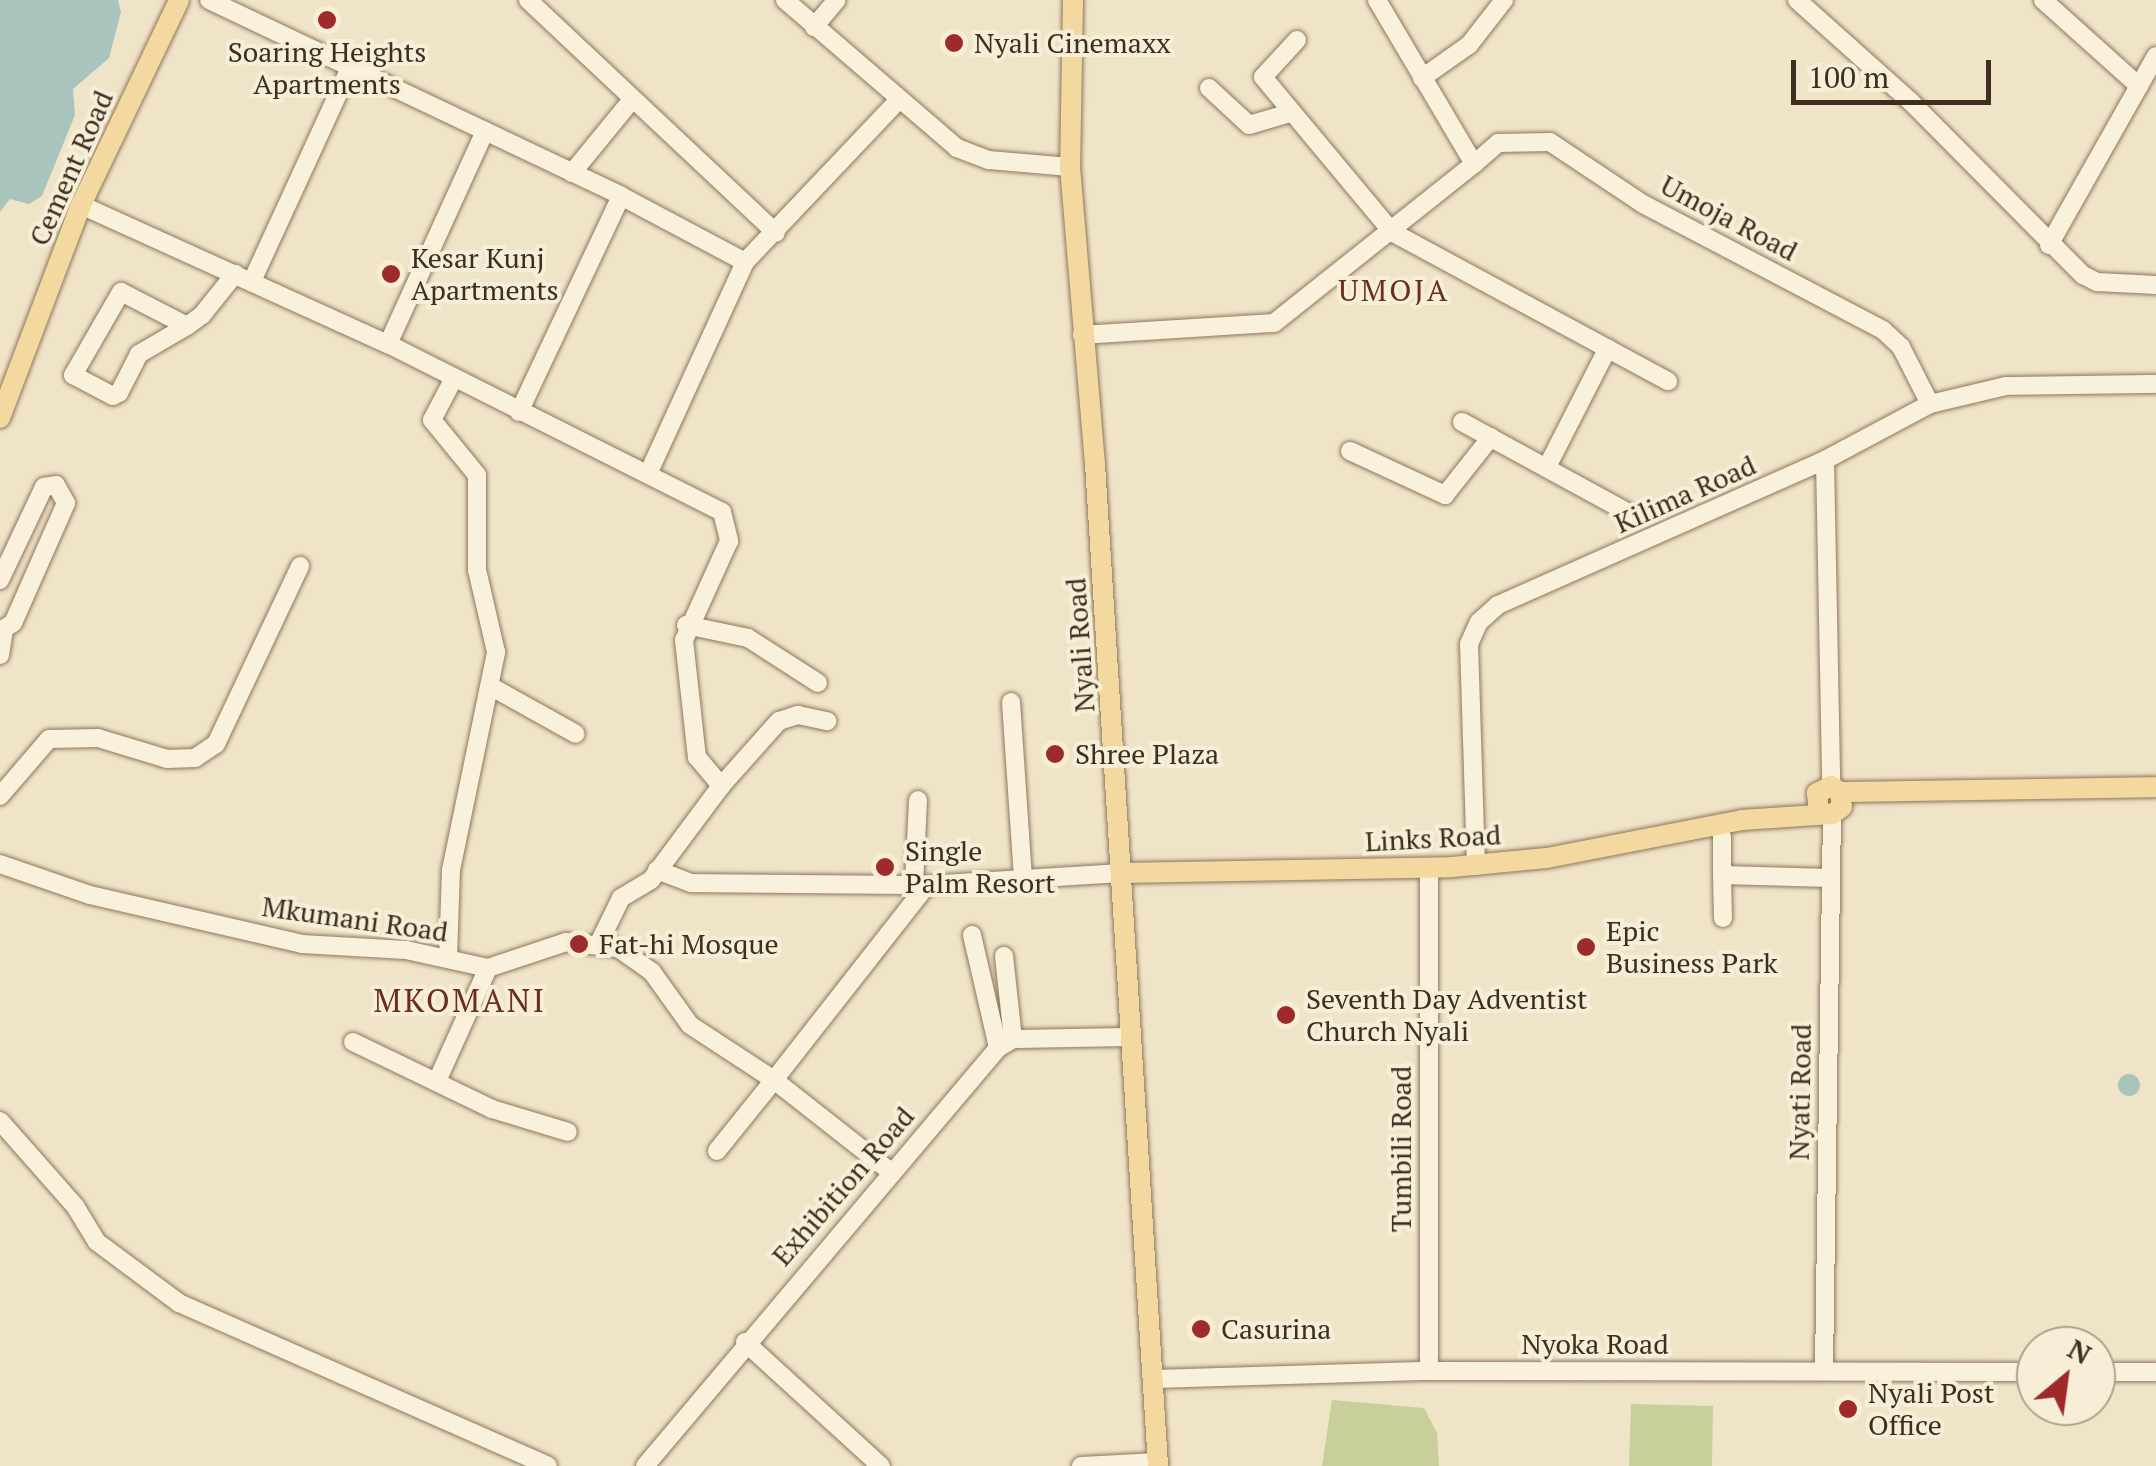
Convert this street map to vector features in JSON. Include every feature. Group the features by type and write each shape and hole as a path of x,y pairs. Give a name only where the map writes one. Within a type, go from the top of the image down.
{"main road":[{"name":"Cement Road","path":"0,418 81,205 180,0"},
{"name":"Nyali Road","path":"1073,0 1070,167 1122,873 1158,1464"},
{"name":"Links Road","path":"1122,873 1476,866 1742,820 1830,800 1901,791 2156,787"}],"street":[{"path":"208,0 622,196 746,262"},
{"path":"784,0 897,102 977,157 1070,167"},
{"path":"814,27 837,0"},
{"path":"1377,0 1474,164"},
{"path":"1422,78 1469,46 1504,0"},
{"path":"1797,0 1911,102 2049,245 2096,282 2156,286"},
{"path":"2044,0 2139,86"},
{"path":"531,1 631,100 776,233"},
{"path":"1297,40 1263,77 1392,232 1668,381"},
{"path":"2049,245 2156,56"},
{"path":"187,326 121,292 73,375 113,396 139,354 187,326 243,278 350,68"},
{"path":"1209,88 1249,125 1290,113"},
{"path":"572,173 631,100"},
{"path":"648,474 746,262 897,102"},
{"path":"388,344 485,131"},
{"name":"Umoja Road","path":"1082,335 1274,322 1392,232 1498,143 1550,142 1644,204 1883,330 1901,347 1930,404"},
{"path":"519,412 622,196"},
{"path":"81,205 388,344 722,512 730,525 729,540 686,625 697,757 722,786"},
{"path":"1548,466 1608,348"},
{"path":"448,960 451,870 496,652 476,570 476,475 432,420 453,380"},
{"name":"Kilima Road","path":"1476,866 1469,644 1478,622 1498,605 1825,460 1930,404 2006,386 2156,384"},
{"path":"1462,422 1636,516"},
{"path":"1350,450 1445,496 1491,437"},
{"name":"Nyati Road","path":"1824,1370 1830,878 1825,460"},
{"path":"0,580 44,487 56,485 66,504 2,631 0,655"},
{"path":"0,796 48,739 98,738 167,759 195,758 216,744 300,566"},
{"path":"686,625 748,638 818,683"},
{"path":"490,686 576,734"},
{"path":"1011,702 1023,880"},
{"path":"826,721 798,715 779,720 657,870 621,898 598,944 635,958 678,1014 774,1080 891,1172"},
{"path":"718,1152 920,885 918,800"},
{"path":"1722,837 1723,918"},
{"name":"Mkumani Road","path":"0,864 90,895 266,938 488,968 566,942 598,944"},
{"name":"Tumbili Road","path":"1428,1371 1429,867"},
{"path":"657,870 691,883 920,885 1122,873"},
{"path":"1722,876 1830,878"},
{"path":"972,936 1006,1043"},
{"path":"1004,956 1006,1043"},
{"path":"437,1080 488,968"},
{"path":"1006,1043 1130,1038"},
{"path":"353,1042 492,1109 568,1132"},
{"name":"Exhibition Road","path":"645,1466 745,1342 1006,1043"},
{"path":"0,1122 76,1206 97,1242 179,1304 548,1466"},
{"path":"745,1342 881,1466"},
{"name":"Nyoka Road","path":"1154,1379 1428,1371 2016,1372"},
{"path":"2116,1372 2156,1372"},
{"path":"1081,1466 1158,1464"}],"green space":[{"path":"1332,1400 1424,1408 1437,1433 1439,1466 1322,1466"},
{"path":"1631,1404 1713,1406 1712,1466 1629,1466"}],"water":[{"path":"0,0 118,0 121,12 109,58 73,89 75,115 42,196 29,204 10,199 0,212"},
{"path":"2125,1074 2133,1074 2140,1085 2133,1096 2125,1096 2118,1089 2118,1081"}],"place":[{"name":"Soaring Heights Apartments","path":"327,20"},
{"name":"Nyali Cinemaxx","path":"954,43"},
{"name":"Kesar Kunj Apartments","path":"391,274"},
{"name":"Shree Plaza","path":"1055,754"},
{"name":"Single Palm Resort","path":"885,867"},
{"name":"Fat-hi Mosque","path":"579,944"},
{"name":"Epic Business Park","path":"1586,947"},
{"name":"Seventh Day Adventist Church Nyali","path":"1286,1015"},
{"name":"Casurina","path":"1201,1329"},
{"name":"Nyali Post Office","path":"1848,1409"}],"district":[{"name":"UMOJA","path":"1394,290"},
{"name":"MKOMANI","path":"460,1000"}]}
